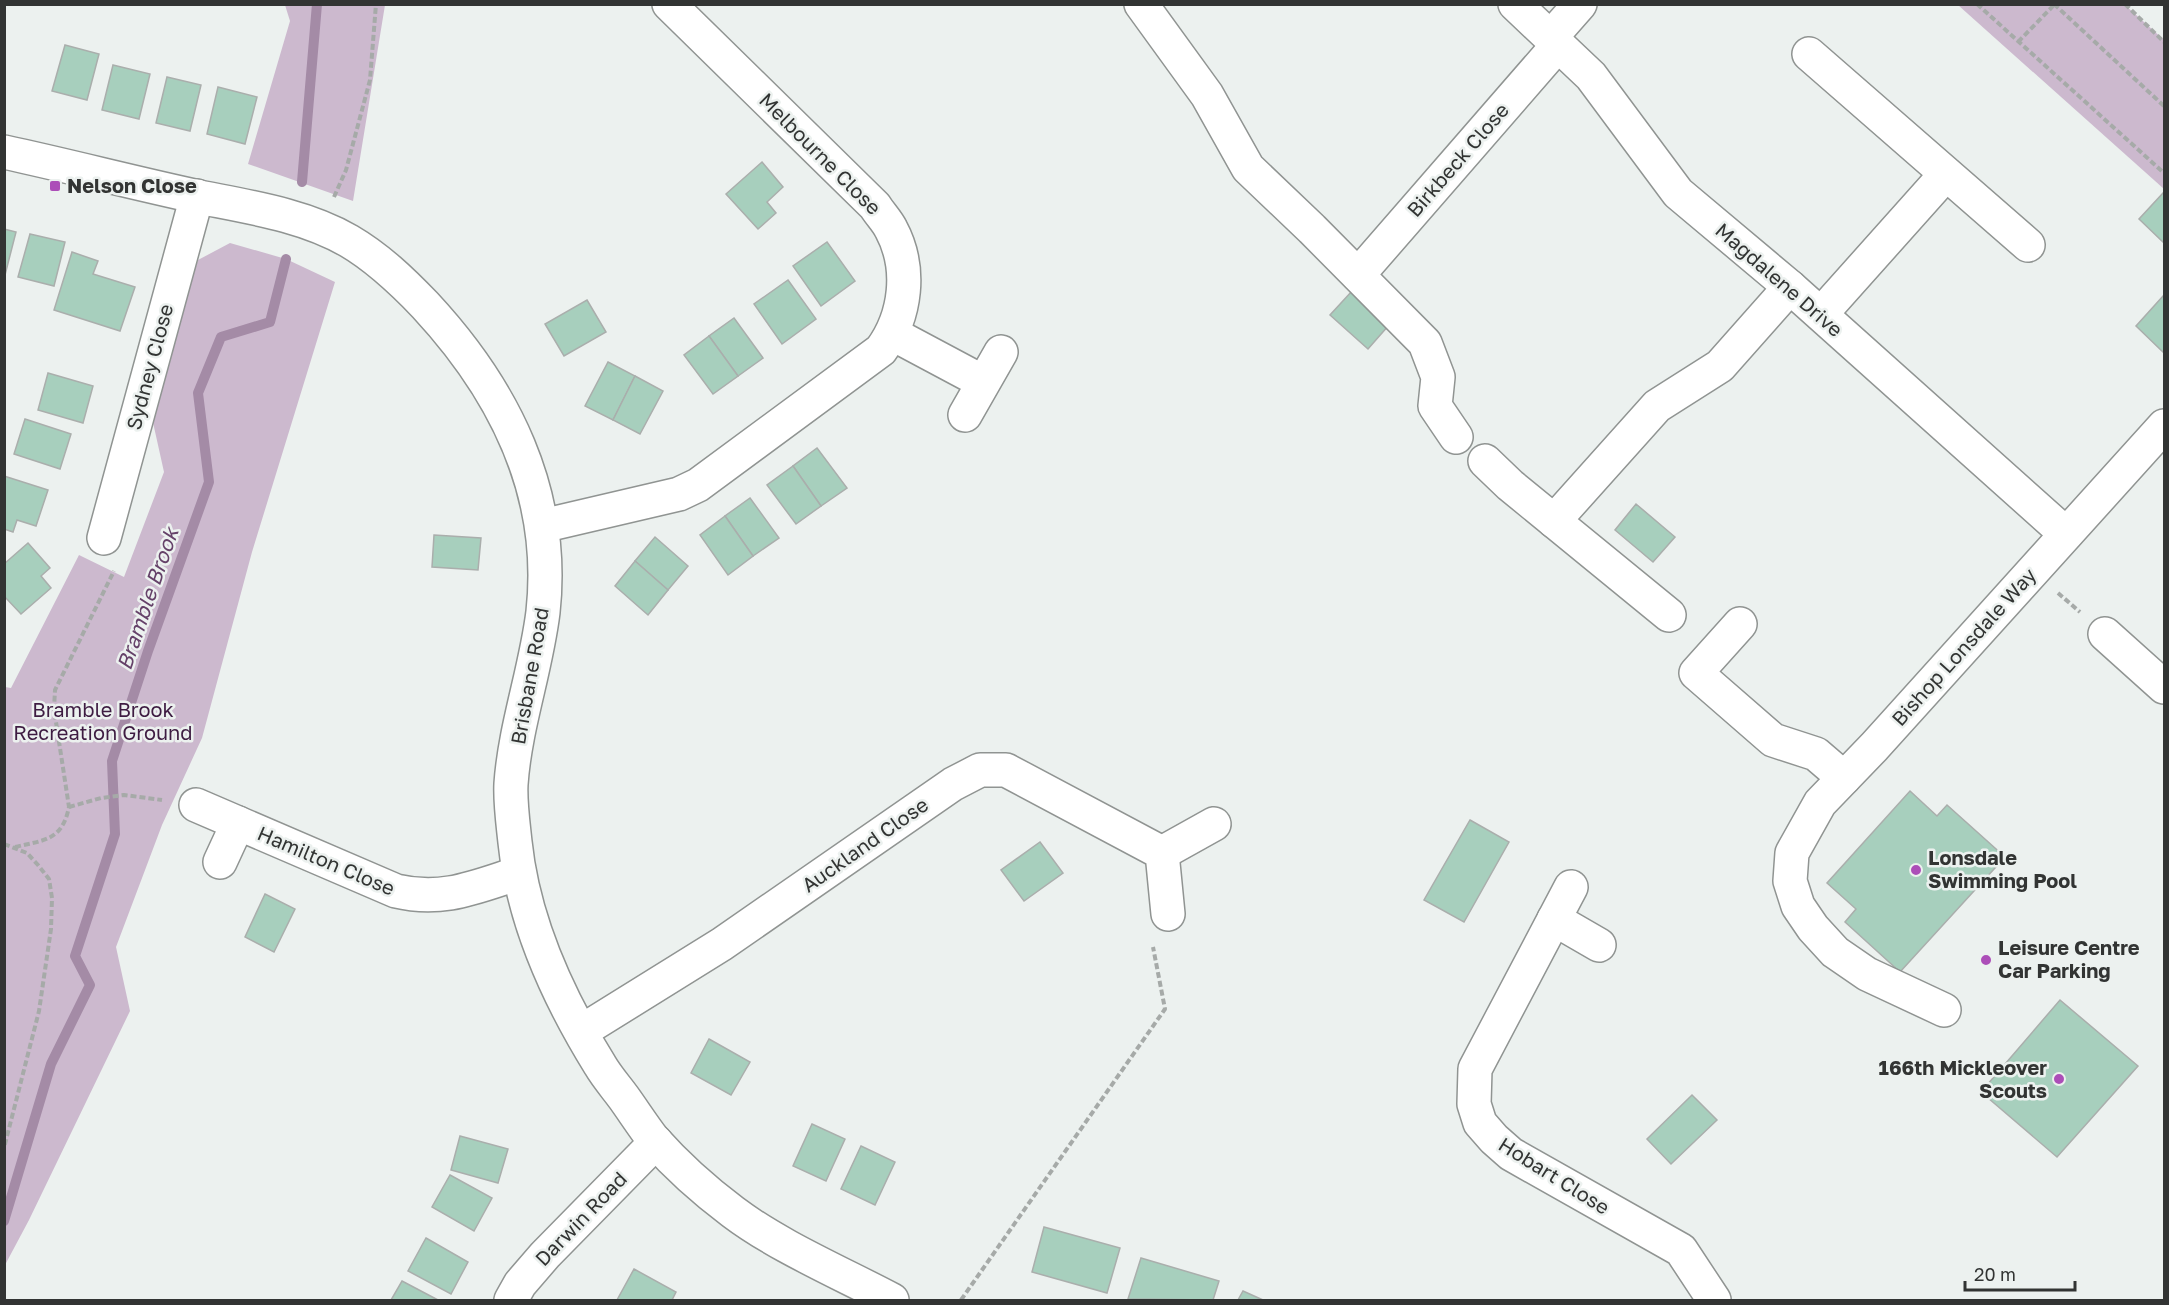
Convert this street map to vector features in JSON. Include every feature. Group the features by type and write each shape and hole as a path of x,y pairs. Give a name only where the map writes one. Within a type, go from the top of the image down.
{"street":[{"name":"Melbourne Close","path":"542,526 679,494 698,485 881,350 893,334 900,313 905,284 901,256 892,230 875,206 669,4"},
{"path":"1141,4 1207,95 1248,168 1358,274 1425,344 1438,377 1435,406 1456,437"},
{"name":"Magdalene Drive","path":"1515,4 1591,76 1678,193 1821,314 2066,534"},
{"name":"Birkbeck Close","path":"1358,274 1555,41 1580,4"},
{"path":"1809,54 2028,245"},
{"name":"Brisbane Road","path":"4,152 282,215 321,227 349,241 404,282 473,361 493,392 519,448 542,526 546,568 538,653 525,703 511,785 519,873 534,927 550,970 565,1003 600,1065 656,1142 701,1186 758,1230 892,1300"},
{"path":"1821,314 1946,174"},
{"name":"Sydney Close","path":"104,538 197,196"},
{"path":"1554,521 1657,406 1720,366 1790,287"},
{"path":"893,334 983,382"},
{"path":"965,415 1000,352"},
{"name":"Bishop Lonsdale Way","path":"1944,1010 1867,974 1835,952 1798,906 1790,881 1792,853 1820,803 2164,426"},
{"path":"1485,461 1510,485 1669,615"},
{"path":"1740,624 1696,673 1773,740 1816,754 1844,778"},
{"path":"2105,634 2164,687"},
{"name":"Auckland Close","path":"582,1031 722,944 953,784 980,770 1005,770 1162,853"},
{"name":"Hamilton Close","path":"196,805 396,891 413,896 429,897 456,893 519,873"},
{"name":"Hamilton Close","path":"220,862 238,823"},
{"path":"1168,914 1162,853 1214,824"},
{"name":"Hobart Close","path":"1571,887 1475,1069 1474,1104 1480,1123 1511,1154 1680,1250 1714,1300"},
{"path":"1554,919 1599,945"},
{"name":"Darwin Road","path":"511,1300 520,1284 545,1255 656,1142"}],"path":[{"path":"321,227 346,170 370,80 376,4"},
{"path":"1977,4 2164,173"},
{"path":"2125,4 2164,42"},
{"path":"2018,42 2054,5 2164,106"},
{"path":"15,848 46,840 66,823 69,807 54,708 55,690 119,558 104,538"},
{"path":"2032,572 2105,634"},
{"path":"69,807 101,798 124,795"},
{"path":"4,844 27,853 49,879 52,897 51,928 39,1011 4,1148"},
{"path":"961,1300 1165,1009 1153,943 1168,914"}],"green space":[{"path":"285,5 385,5 353,201 248,164 290,21"},
{"path":"1958,5 2125,5 2164,40 2164,189"},
{"name":"Bramble Brook Recreation Ground","path":"230,243 286,259 335,282 252,552 202,738 162,825 116,947 130,1011 5,1265 5,687 11,688 79,555 124,577 164,472 150,409 198,260"}],"building":[{"path":"65,45 99,54 87,100 52,91"},
{"path":"113,65 150,74 139,119 102,110"},
{"path":"167,77 201,85 190,131 156,123"},
{"path":"218,87 257,97 245,144 207,134"},
{"path":"762,162 783,187 767,202 776,213 758,229 726,194"},
{"path":"2164,192 2164,243 2139,219"},
{"path":"4,229 16,232 5,275 4,275"},
{"path":"30,234 65,242 54,286 18,277"},
{"path":"827,242 855,281 821,306 793,266"},
{"path":"72,252 98,261 93,274 135,287 120,331 54,310"},
{"path":"788,280 816,319 782,344 754,304"},
{"path":"1352,291 1389,325 1368,349 1330,315"},
{"path":"2164,295 2164,353 2136,326"},
{"path":"587,300 606,332 564,356 545,324"},
{"path":"734,318 763,358 738,376 709,336"},
{"path":"709,336 738,376 713,394 684,355"},
{"path":"608,362 635,376 613,420 585,406"},
{"path":"48,373 93,386 83,423 38,410"},
{"path":"635,376 663,391 640,434 613,420"},
{"path":"25,419 71,434 60,469 14,454"},
{"path":"817,448 847,488 821,506 793,466"},
{"path":"793,466 821,506 796,524 767,485"},
{"path":"4,476 48,490 36,526 17,520 13,532 4,529"},
{"path":"750,498 779,538 753,556 725,516"},
{"path":"1636,504 1675,537 1653,562 1615,530"},
{"path":"725,516 753,556 728,575 700,535"},
{"path":"434,535 481,538 478,570 432,567"},
{"path":"655,537 688,566 668,590 635,561"},
{"path":"28,543 50,568 41,576 51,588 21,614 4,596 4,564"},
{"path":"635,561 668,590 648,615 615,586"},
{"name":"Lonsdale Swimming Pool","path":"1910,791 1937,816 1947,805 2005,857 1900,972 1845,922 1856,909 1827,883"},
{"path":"1470,820 1509,842 1464,922 1424,900"},
{"path":"1040,842 1063,873 1024,901 1001,870"},
{"path":"265,894 295,909 274,952 245,937"},
{"name":"166th Mickleover Scouts","path":"2060,1000 2138,1066 2057,1157 1981,1092"},
{"path":"709,1039 750,1062 731,1095 691,1073"},
{"path":"1692,1095 1717,1120 1671,1164 1647,1139"},
{"path":"812,1124 845,1139 826,1181 793,1166"},
{"path":"460,1136 508,1149 498,1183 451,1170"},
{"path":"861,1146 895,1162 875,1205 841,1189"},
{"path":"450,1175 492,1198 474,1231 432,1207"},
{"path":"1044,1227 1120,1248 1107,1293 1032,1272"},
{"path":"426,1238 468,1262 451,1294 408,1271"},
{"path":"1141,1258 1219,1281 1213,1300 1128,1299"},
{"path":"634,1269 676,1292 672,1300 617,1300"},
{"path":"402,1281 438,1300 391,1300"},
{"path":"1243,1291 1263,1300 1238,1300"}],"waterway":[{"name":"Bramble Brook","path":"302,182 317,4"},
{"name":"Bramble Brook","path":"4,1221 51,1064 90,985 75,956 115,834 112,761 148,651 209,482 198,393 221,337 270,322 286,259"}],"place":[{"name":"Nelson Close","path":"55,186"},
{"name":"Lonsdale Swimming Pool","path":"1916,870"},
{"name":"Leisure Centre Car Parking","path":"1986,960"},
{"name":"166th Mickleover Scouts","path":"2059,1079"}]}
